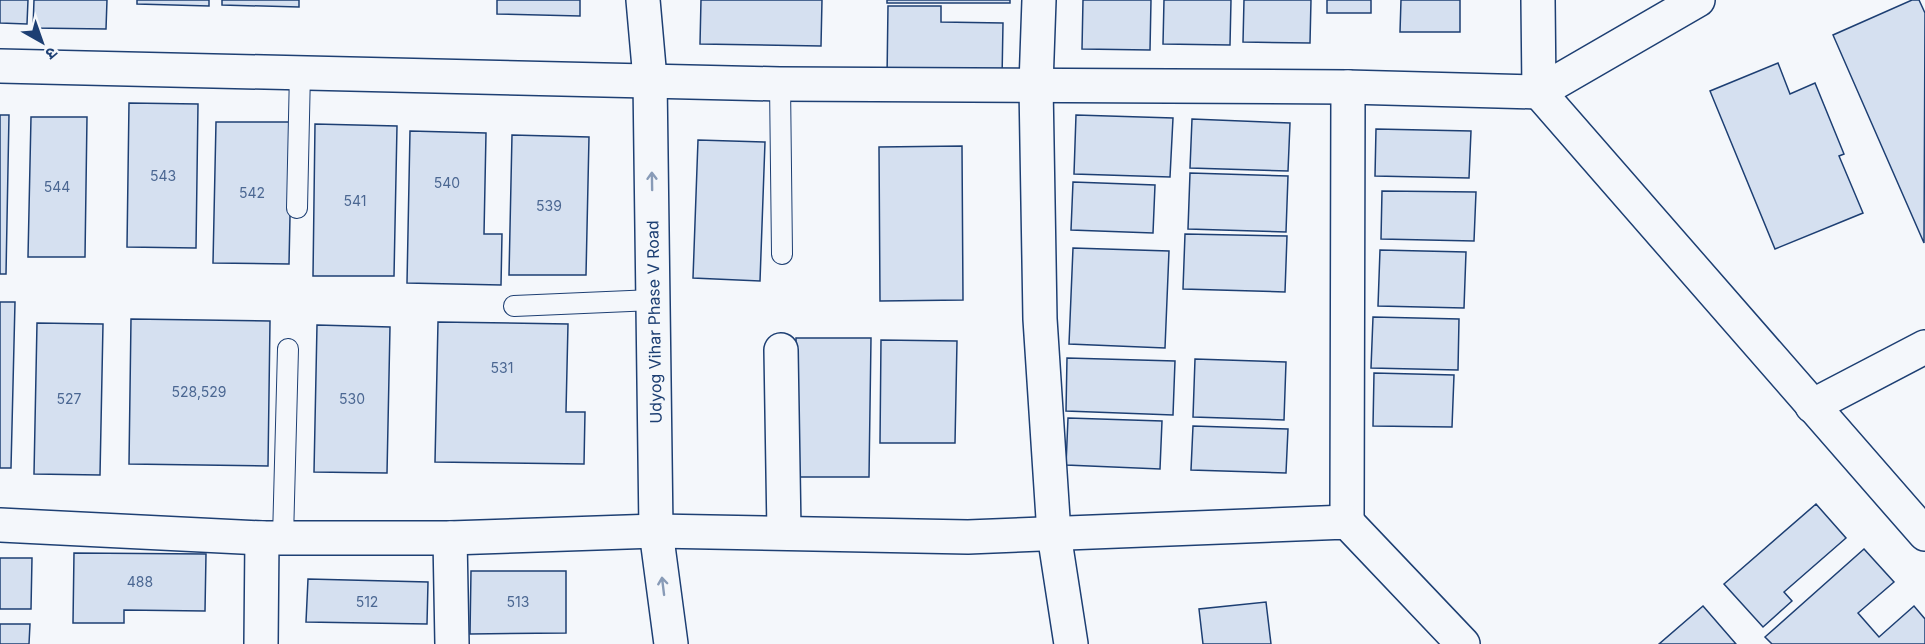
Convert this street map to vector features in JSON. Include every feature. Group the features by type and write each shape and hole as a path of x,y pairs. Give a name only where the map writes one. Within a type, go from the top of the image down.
{"street":[{"name":"Udyog Vihar Phase V Road","path":"643,0 651,79 656,531 671,644"},
{"path":"1039,0 1036,86 1040,320 1054,534 1071,644"},
{"path":"1538,0 1539,92 1925,534"},
{"path":"0,66 651,79 780,84 1348,87 1539,92 1698,0"},
{"path":"1348,87 1347,522 1463,644"},
{"path":"1812,406 1925,347"},
{"path":"781,350 784,532"},
{"path":"0,525 272,538 450,538 656,531 968,537 1347,522"},
{"path":"261,644 272,538"},
{"path":"450,538 452,644"}],"lane":[{"path":"297,208 300,72"},
{"path":"780,84 782,255"},
{"path":"514,306 653,300"},
{"path":"272,538 288,349"}],"building":[{"path":"0,0 28,0 27,24 0,23"},
{"path":"34,0 107,0 106,29 33,28"},
{"path":"137,0 209,0 209,6 137,4"},
{"path":"222,0 299,0 299,7 222,5"},
{"path":"497,0 580,0 580,16 497,14"},
{"path":"701,0 822,0 821,46 700,44"},
{"path":"887,0 1010,0 1010,3 887,3"},
{"path":"1083,0 1151,0 1150,50 1082,49"},
{"path":"1164,0 1231,0 1230,45 1163,44"},
{"path":"1244,0 1311,0 1310,43 1243,42"},
{"path":"1327,0 1371,0 1371,13 1327,13"},
{"path":"1401,0 1460,0 1460,32 1400,32"},
{"path":"1912,0 1919,0 1925,13 1924,243 1833,35"},
{"path":"888,6 941,6 941,22 1003,23 1002,79 887,78"},
{"path":"1778,63 1790,94 1815,83 1844,154 1839,156 1863,213 1775,249 1710,91"},
{"path":"129,103 198,104 196,248 127,247"},
{"path":"0,115 9,115 6,274 0,274"},
{"path":"1076,115 1173,118 1170,177 1074,174"},
{"path":"31,117 87,117 85,257 28,257"},
{"path":"1192,119 1290,123 1288,171 1190,168"},
{"path":"216,122 292,122 289,264 213,263"},
{"path":"315,124 397,126 394,276 313,276"},
{"path":"1376,129 1471,131 1469,178 1375,176"},
{"path":"410,131 486,133 484,234 502,234 501,285 407,283"},
{"path":"512,135 589,137 586,275 509,275"},
{"path":"698,140 765,142 760,281 693,278"},
{"path":"962,146 963,300 880,301 879,147"},
{"path":"1190,173 1288,176 1286,232 1188,229"},
{"path":"1073,182 1155,185 1153,233 1071,230"},
{"path":"1382,191 1476,192 1474,241 1381,239"},
{"path":"1185,234 1287,236 1285,292 1183,289"},
{"path":"1073,248 1169,251 1165,348 1069,344"},
{"path":"1380,250 1466,252 1464,308 1378,306"},
{"path":"0,302 15,302 11,468 0,468"},
{"path":"1373,317 1459,319 1458,370 1371,368"},
{"path":"131,319 270,321 268,466 129,464"},
{"path":"438,322 568,324 566,412 585,412 584,464 435,462"},
{"path":"37,323 103,324 100,475 34,474"},
{"path":"317,325 390,327 387,473 314,472"},
{"path":"796,338 871,338 869,477 796,477"},
{"path":"881,340 957,341 955,443 880,443"},
{"path":"1067,358 1175,361 1173,415 1066,411"},
{"path":"1195,359 1286,362 1284,420 1193,417"},
{"path":"1374,373 1454,375 1452,427 1373,426"},
{"path":"1068,418 1162,421 1160,469 1066,465"},
{"path":"1193,426 1288,429 1286,473 1191,470"},
{"path":"1816,504 1846,538 1784,592 1792,601 1763,627 1724,584"},
{"path":"1864,549 1894,582 1858,613 1879,637 1914,606 1925,619 1925,644 1772,644 1765,637"},
{"path":"74,553 206,554 205,611 124,610 124,623 73,623"},
{"path":"0,558 32,558 31,609 0,609"},
{"path":"471,571 566,571 566,633 470,634"},
{"path":"308,579 428,582 427,624 306,622"},
{"path":"1266,602 1271,644 1203,644 1199,609"},
{"path":"1703,606 1736,644 1659,644"},
{"path":"0,624 30,624 29,644 0,644"}]}
